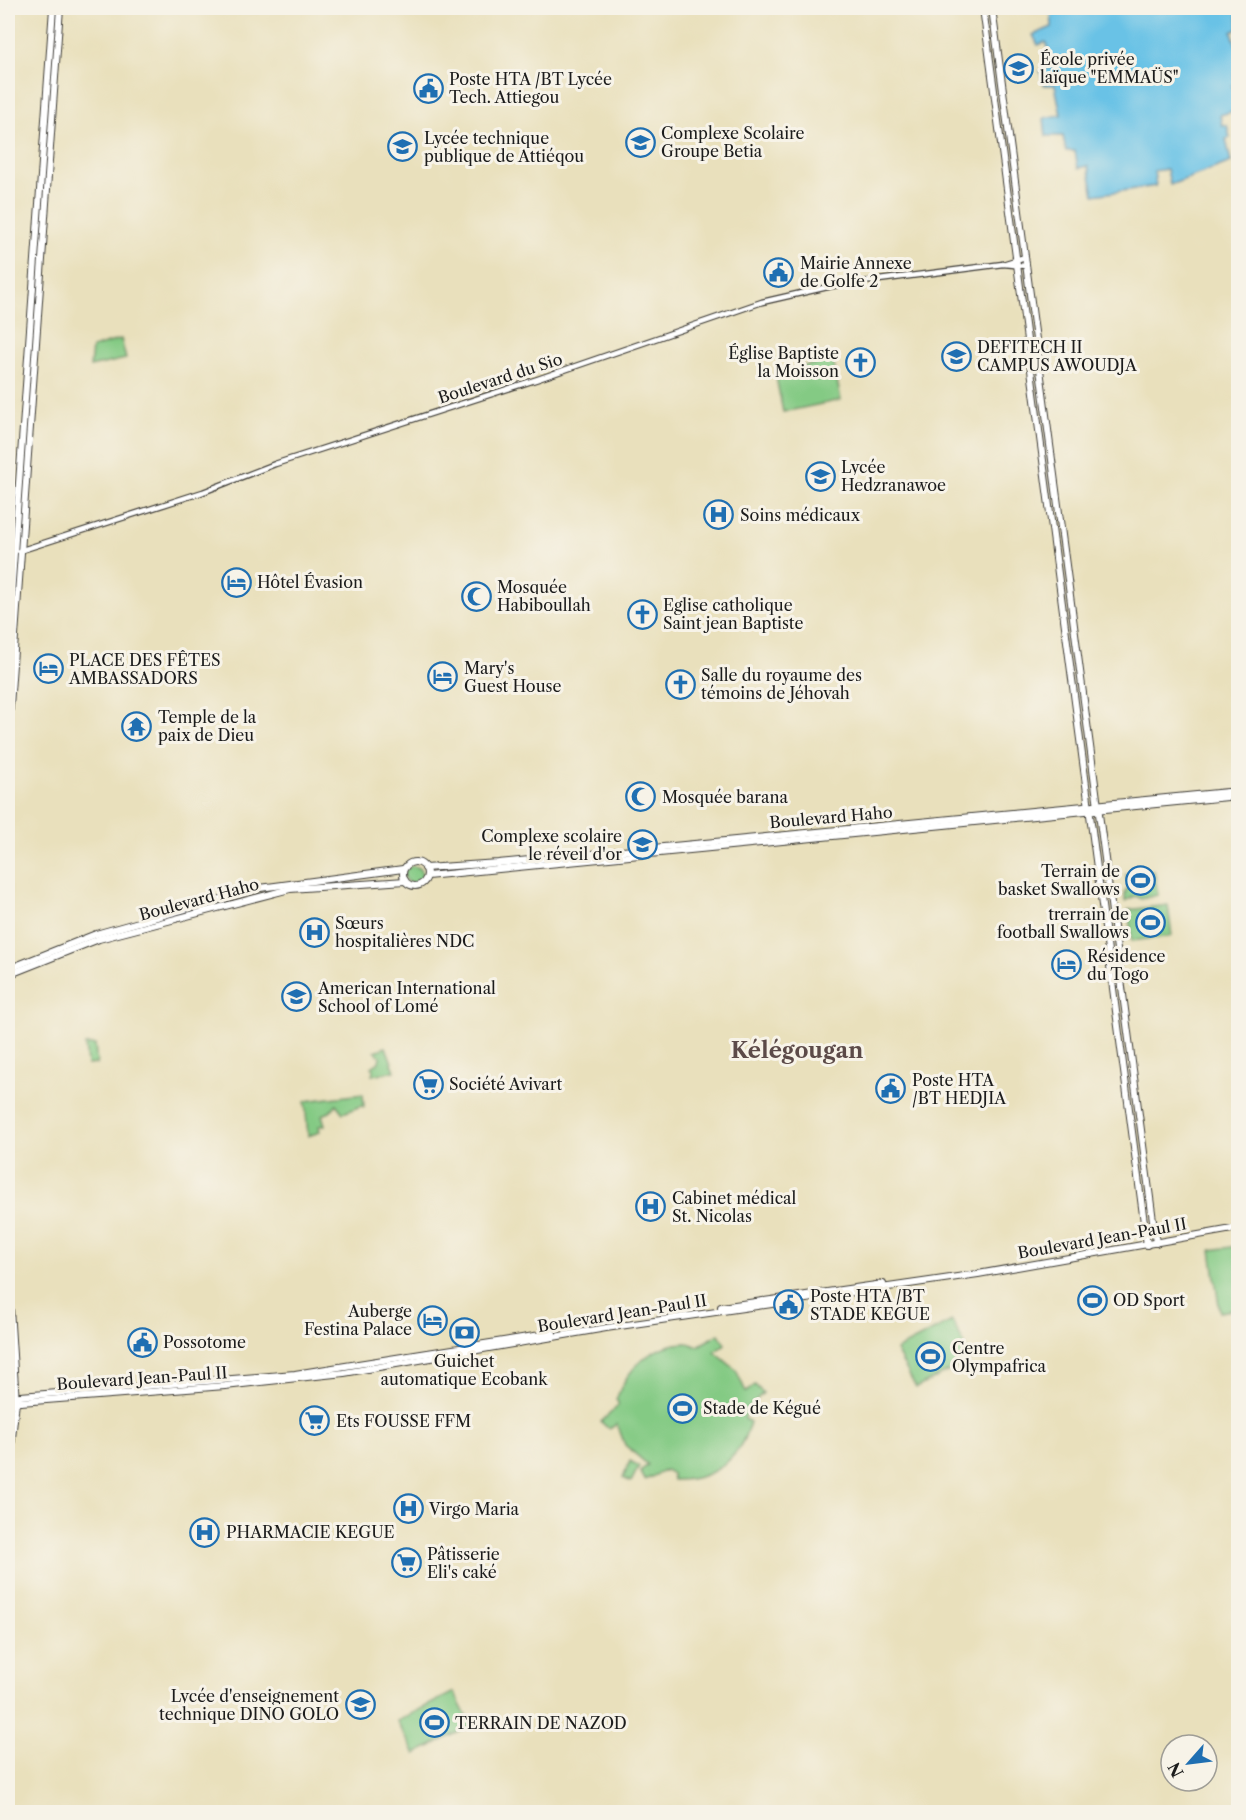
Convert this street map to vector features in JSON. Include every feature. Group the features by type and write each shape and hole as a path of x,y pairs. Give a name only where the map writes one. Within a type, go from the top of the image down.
{"main road":[{"path":"8,734 16,551 53,8"},
{"path":"8,637 60,8"},
{"path":"983,8 1146,1243"},
{"path":"992,8 1155,1241"},
{"name":"Boulevard Haho","path":"1099,807 1239,791"},
{"name":"Boulevard Haho","path":"425,868 1239,796"},
{"name":"Boulevard Haho","path":"427,876 1088,808"},
{"path":"414,861 425,868 427,876 418,886 405,882 403,869 414,861"},
{"name":"Boulevard Haho","path":"8,969 76,944 260,888 403,869"},
{"name":"Boulevard Haho","path":"8,975 76,944 290,889 405,882"},
{"name":"Boulevard Jean-Paul II","path":"8,1397 15,1399 225,1386 344,1373 606,1328 978,1274 1239,1227"},
{"name":"Boulevard Jean-Paul II","path":"8,1403 24,1395 295,1374 1146,1243"},
{"path":"8,1276 15,1399 8,1474"},
{"path":"14,1385 24,1395"}],"street":[{"name":"Boulevard du Sio","path":"16,551 203,492 275,464 538,379 762,302 838,285 1003,264 1025,257"},
{"name":"Boulevard du Sio","path":"1003,264 1026,266"}],"green space":[{"path":"121,339 126,359 90,367 92,348"},
{"path":"833,360 841,400 783,412 775,372"},
{"path":"413,866 419,869 422,875 419,881 413,884 407,881 404,875 407,869"},
{"name":"Terrain de basket Swallows","path":"1154,871 1158,895 1141,899 1136,896 1125,901 1125,891 1128,888 1126,874"},
{"name":"trerrain de football Swallows","path":"1168,905 1172,936 1132,941 1128,910"},
{"path":"85,1045 95,1045 97,1064 87,1065"},
{"path":"386,1047 395,1071 372,1075 374,1070 372,1067 379,1062 380,1056 375,1051"},
{"path":"363,1094 364,1107 343,1113 336,1104 330,1112 322,1115 325,1125 319,1126 320,1132 308,1136 305,1101"},
{"path":"1238,1246 1238,1309 1220,1312 1211,1250"},
{"path":"952,1321 972,1359 916,1388 896,1350"},
{"name":"Stade de Kégué","path":"719,1334 725,1344 715,1352 736,1370 746,1392 755,1385 763,1393 746,1410 745,1419 750,1422 739,1447 722,1466 700,1477 673,1480 672,1474 666,1470 645,1480 640,1471 648,1465 625,1445 617,1424 609,1429 601,1422 618,1406 616,1400 620,1389 626,1378 642,1360 662,1348 686,1343 698,1346"},
{"path":"630,1461 639,1466 631,1482 623,1478"},
{"name":"TERRAIN DE NAZOD","path":"454,1692 471,1726 415,1754 397,1721"}],"water":[{"path":"1051,8 1237,8 1238,29 1232,32 1236,45 1238,45 1238,72 1234,73 1235,84 1232,85 1233,89 1237,89 1238,110 1220,115 1222,125 1227,125 1230,138 1226,139 1231,162 1170,185 1167,169 1154,171 1156,186 1094,195 1088,166 1078,168 1075,151 1066,151 1063,136 1046,136 1044,118 1061,115 1055,85 1044,85 1040,71 1053,67 1046,42 1038,45 1033,35 1052,27"}],"place":[{"name":"École privée laïque \"EMMAÜS\"","path":"1019,68"},
{"name":"Poste HTA /BT Lycée Tech. Attiegou","path":"428,88"},
{"name":"Complexe Scolaire Groupe Betia","path":"640,142"},
{"name":"Lycée technique publique de Attiéqou","path":"403,147"},
{"name":"Mairie Annexe de Golfe 2","path":"779,272"},
{"name":"DEFITECH II CAMPUS AWOUDJA","path":"956,356"},
{"name":"Église Baptiste la Moisson","path":"860,362"},
{"name":"Lycée Hedzranawoe","path":"820,476"},
{"name":"Soins médicaux","path":"719,515"},
{"name":"Hôtel Évasion","path":"236,582"},
{"name":"Mosquée Habiboullah","path":"476,596"},
{"name":"Eglise catholique Saint jean Baptiste","path":"642,614"},
{"name":"PLACE DES FÊTES AMBASSADORS","path":"48,669"},
{"name":"Mary's Guest House","path":"443,677"},
{"name":"Salle du royaume des témoins de Jéhovah","path":"680,684"},
{"name":"Temple de la paix de Dieu","path":"137,726"},
{"name":"Mosquée barana","path":"641,797"},
{"name":"Complexe scolaire le réveil d'or","path":"643,845"},
{"name":"Terrain de basket Swallows","path":"1141,880"},
{"name":"trerrain de football Swallows","path":"1150,923"},
{"name":"Sœurs hospitalières NDC","path":"314,932"},
{"name":"Résidence du Togo","path":"1066,965"},
{"name":"American International School of Lomé","path":"297,997"},
{"name":"Société Avivart","path":"428,1084"},
{"name":"Poste HTA /BT HEDJIA","path":"891,1089"},
{"name":"Cabinet médical St. Nicolas","path":"651,1207"},
{"name":"OD Sport","path":"1092,1300"},
{"name":"Poste HTA /BT STADE KEGUE","path":"789,1305"},
{"name":"Auberge Festina Palace","path":"433,1320"},
{"name":"Guichet automatique Ecobank","path":"464,1333"},
{"name":"Possotome","path":"142,1342"},
{"name":"Centre Olympafrica","path":"931,1357"},
{"name":"Stade de Kégué","path":"682,1408"},
{"name":"Ets FOUSSE FFM","path":"315,1421"},
{"name":"Virgo Maria","path":"408,1509"},
{"name":"PHARMACIE KEGUE","path":"205,1532"},
{"name":"Pâtisserie Eli's caké","path":"406,1563"},
{"name":"Lycée d'enseignement technique DINO GOLO","path":"360,1705"},
{"name":"TERRAIN DE NAZOD","path":"434,1723"}],"district":[{"name":"Kélégougan","path":"797,1050"}]}
